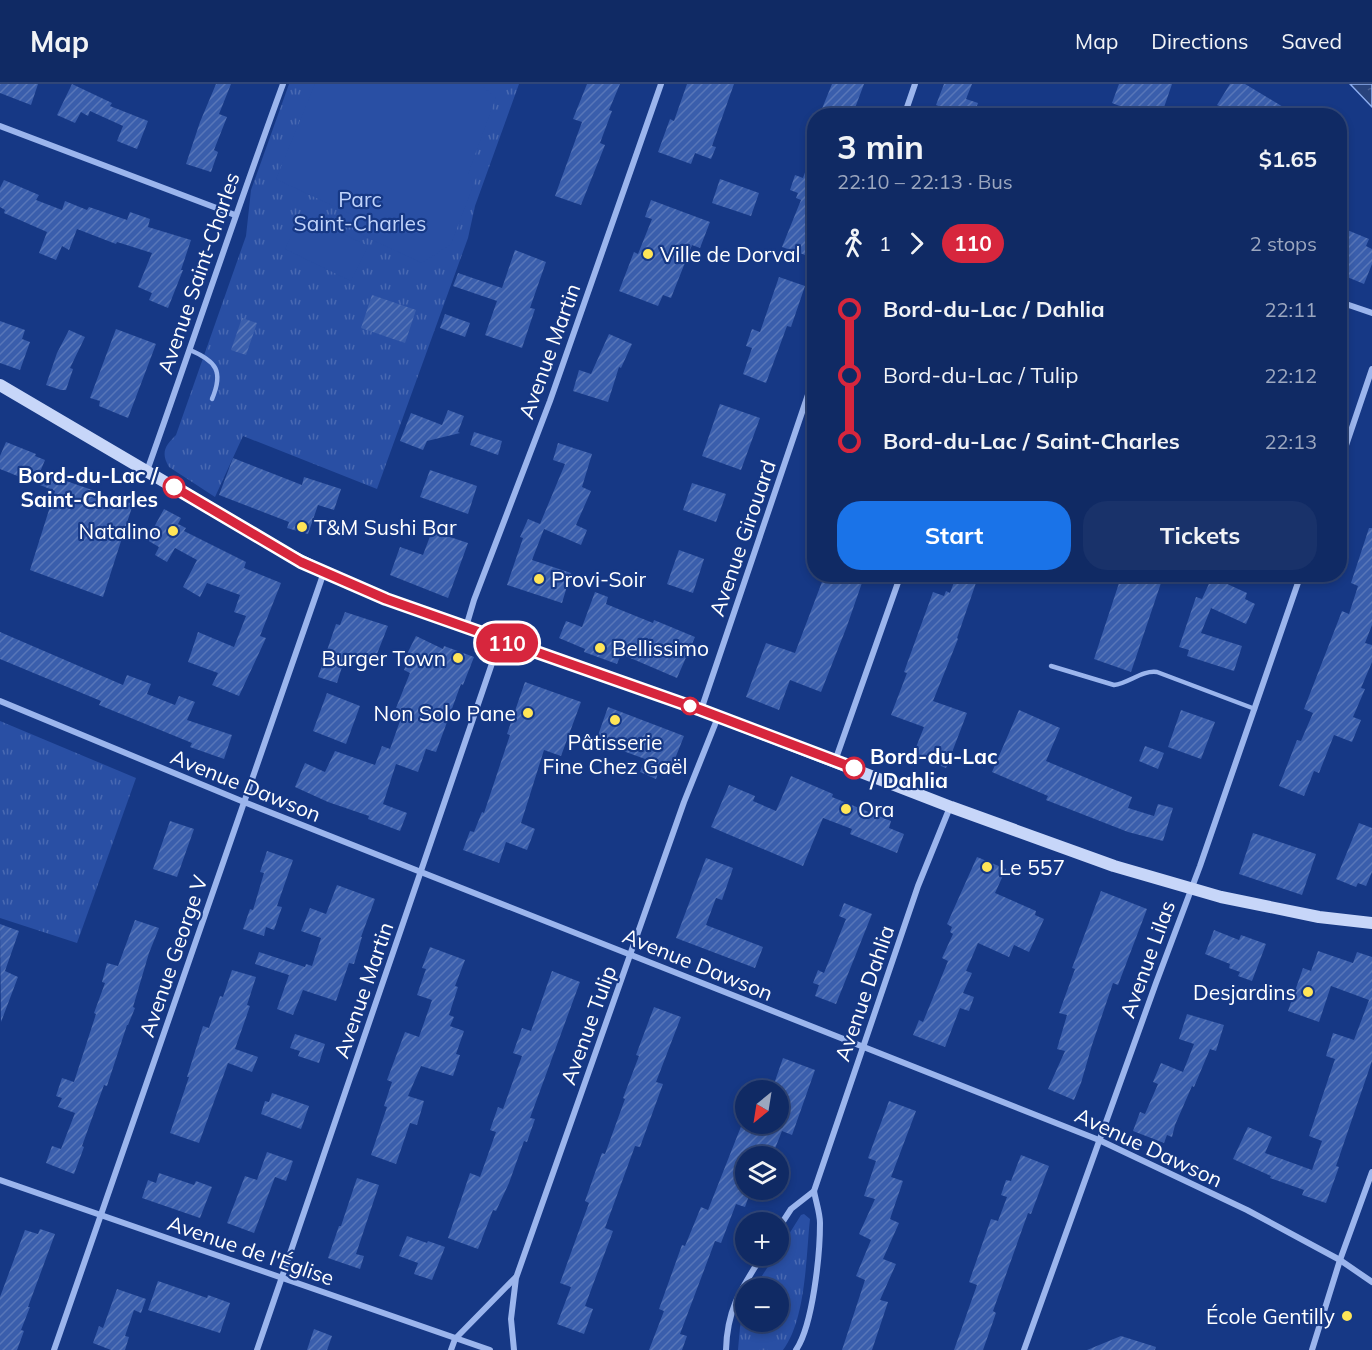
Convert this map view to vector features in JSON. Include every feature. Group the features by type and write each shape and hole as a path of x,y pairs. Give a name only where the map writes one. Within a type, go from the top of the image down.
{"street":[{"name":"Avenue Saint-Charles","path":"146,472 283,84"},
{"name":"Avenue Martin","path":"466,628 474,600 550,401 661,84"},
{"path":"907,108 915,84"},
{"path":"0,126 235,215"},
{"path":"1347,304 1372,313"},
{"path":"1347,437 1372,369"},
{"path":"0,385 265,542 324,572 386,599 718,716 951,807 1132,873 1191,889 1319,917 1372,923"},
{"name":"Avenue Girouard","path":"701,710 807,398"},
{"name":"Avenue George V","path":"54,1350 324,572"},
{"path":"835,761 898,582"},
{"name":"Avenue Lilas","path":"1024,1350 1200,866 1298,582"},
{"name":"Avenue Martin","path":"256,1350 500,640"},
{"name":"Avenue Dawson","path":"0,701 244,802 1099,1140 1246,1210 1340,1260 1372,1282"},
{"name":"Avenue Tulip","path":"514,1350 512,1319 516,1278 684,802 718,716"},
{"name":"Avenue Dahlia","path":"814,1191 918,886 951,807"},
{"path":"1312,1350 1340,1260 1372,1172"},
{"name":"Avenue de l'Église","path":"0,1180 490,1350"},
{"path":"789,1212 814,1191 820,1221 815,1271 808,1319 801,1343 796,1350"},
{"path":"726,1350 726,1335 731,1312 740,1291 756,1266"},
{"name":"Avenue Tulip","path":"451,1350 455,1339 516,1278"}],"lane":[{"path":"190,350 212,360 217,378 212,399"},
{"path":"1051,666 1114,685 1146,672 1157,672 1255,709"}],"green space":[{"name":"Parc Saint-Charles","path":"289,84 519,84 475,206 468,238 377,489 243,436 215,497 169,467 166,462 165,449 176,435 246,236 251,190"},
{"path":"315,84 479,84 496,97 468,174 476,178 451,244 422,263 353,231 359,218 276,179"},
{"path":"302,214 368,246 351,281 285,249"},
{"path":"0,721 136,778 77,943 0,918"},
{"path":"804,1214 810,1219 806,1269 801,1305 791,1337 783,1350 738,1350 740,1332 789,1332 789,1278 761,1278 768,1266 789,1266 789,1234 801,1215"}],"water":[{"path":"1372,84 1372,107 1351,85"}],"building":[{"path":"0,84 38,84 31,105 0,93"},
{"path":"72,84 112,103 110,106 148,121 137,149 117,141 123,126 90,111 88,116 81,112 75,123 57,115"},
{"path":"216,84 231,84 219,114 227,117 214,150 218,152 211,172 186,164"},
{"path":"587,84 620,84 609,110 612,111 600,143 605,145 581,205 555,196 582,122 573,119"},
{"path":"687,84 734,84 712,146 716,147 711,159 695,153 691,164 658,152 670,119 674,121"},
{"path":"832,84 864,84 855,108 822,108"},
{"path":"944,84 972,84 966,99 978,103 976,108 944,108 936,105"},
{"path":"1119,84 1172,84 1164,108 1125,108 1112,103"},
{"path":"1230,84 1245,84 1285,108 1218,108 1217,105"},
{"path":"807,167 807,256 782,247 801,200 796,198 798,193 790,190 795,175 803,178"},
{"path":"720,179 759,193 751,216 712,203"},
{"path":"4,180 39,195 36,200 62,210 65,201 87,210 89,207 127,220 130,212 150,219 148,227 191,240 181,270 183,270 168,308 149,300 152,293 138,287 152,253 117,242 116,244 77,229 69,250 62,246 56,260 39,253 47,232 4,213 5,210 0,207 0,188"},
{"path":"651,200 710,222 700,248 692,245 671,298 663,295 658,306 619,291 634,252 638,254 652,219 645,217"},
{"path":"1347,230 1369,239 1366,246 1372,249 1372,264 1364,284 1347,277"},
{"path":"515,250 546,262 530,308 535,309 522,348 485,335 497,301 453,286 458,273 502,288"},
{"path":"779,277 805,286 791,327 787,326 766,383 743,374 752,348 746,346 752,329 760,332"},
{"path":"372,295 416,310 405,343 361,328"},
{"path":"445,314 470,323 465,337 440,328"},
{"path":"242,318 257,323 246,355 231,350"},
{"path":"0,321 25,330 22,339 30,342 20,370 0,363"},
{"path":"116,329 156,344 128,418 99,406 100,401 90,398"},
{"path":"69,330 85,337 70,368 73,369 66,390 61,390 46,385 57,353"},
{"path":"609,334 632,344 621,368 619,367 608,402 573,391 579,370 591,374"},
{"path":"720,404 760,418 741,470 702,456"},
{"path":"448,410 464,416 458,432 460,433 427,441 423,450 400,441 411,413 442,425"},
{"path":"474,432 502,441 498,455 470,445"},
{"path":"6,442 45,460 40,472 133,504 103,597 30,570 55,491 0,469 0,456"},
{"path":"558,443 592,454 582,487 591,491 576,525 587,530 581,545 544,529 532,560 571,573 562,603 507,585 523,538 520,537 528,519 540,524 565,464 553,460"},
{"path":"233,458 302,485 304,477 341,489 334,510 318,505 308,534 287,528 289,522 219,495"},
{"path":"430,470 477,486 468,514 420,497"},
{"path":"692,483 726,494 716,522 683,510"},
{"path":"164,509 181,518 178,524 186,528 184,531 246,562 244,568 281,583 260,636 266,638 239,696 212,685 218,673 188,662 198,632 234,647 246,616 234,612 240,595 207,583 200,597 183,587 197,560 175,548 167,562 155,555 159,547 147,540"},
{"path":"1369,528 1372,528 1372,625 1365,643 1372,645 1372,662 1361,688 1365,689 1353,717 1361,720 1352,742 1334,735 1319,773 1314,771 1304,796 1279,786 1297,740 1301,741 1313,713 1304,709 1342,611 1349,614 1358,586 1351,583"},
{"path":"432,531 468,543 448,598 390,575 400,547 423,555"},
{"path":"679,550 704,559 693,593 667,584"},
{"path":"822,582 862,582 821,692 790,680 779,710 746,697 766,643 795,653"},
{"path":"954,582 976,582 958,639 933,701 967,713 946,768 913,755 924,727 891,715 933,592 944,596 946,591 950,593"},
{"path":"1119,582 1161,582 1131,672 1094,659"},
{"path":"1210,582 1223,582 1247,593 1245,599 1255,604 1246,624 1211,608 1201,633 1242,646 1234,671 1187,656 1189,650 1179,647 1196,597 1202,599"},
{"path":"595,592 608,597 606,604 695,637 677,678 621,654 617,664 584,652 585,649 559,638 566,621 582,627"},
{"path":"345,612 388,626 373,664 346,654 337,683 318,677 336,624 340,625"},
{"path":"0,632 123,685 127,675 151,684 147,694 175,705 179,696 195,702 187,720 232,735 224,759 190,747 192,743 99,705 101,701 0,659"},
{"path":"416,636 443,649 444,646 474,657 463,685 461,684 436,752 426,749 418,772 396,764 383,804 407,813 400,831 368,819 369,816 328,802 295,787 305,763 325,772 335,751 375,765 382,746 390,749 400,721 392,718 410,673 404,670 410,655 407,654"},
{"path":"525,682 581,702 561,756 544,750 521,823 535,829 527,850 506,842 499,863 463,850 470,831 474,832 482,812 484,813"},
{"path":"327,693 360,706 346,744 313,731"},
{"path":"608,707 684,736 669,774 659,770 656,779 640,772 645,759 596,741"},
{"path":"1019,710 1060,728 1046,761 1132,797 1128,808 1154,816 1158,804 1173,808 1163,841 1128,832 1046,800 1048,796 992,772"},
{"path":"1181,710 1215,722 1201,759 1168,747"},
{"path":"1145,746 1164,753 1158,769 1139,761"},
{"path":"791,776 833,794 832,797 891,821 889,828 904,834 897,853 850,834 852,829 823,818 803,866 711,827 729,785 755,796 753,801 776,811"},
{"path":"170,821 194,829 177,877 153,869"},
{"path":"1359,823 1372,828 1372,872 1366,886 1358,883 1356,887 1336,879"},
{"path":"1253,833 1316,854 1302,895 1239,874"},
{"path":"267,851 293,860 277,906 282,907 274,930 266,927 264,936 243,929 250,909 253,910 264,873 260,872"},
{"path":"977,857 1006,869 995,893 1036,911 1035,915 1044,919 1029,952 1014,945 1009,957 978,943 966,971 972,973 963,993 974,997 969,1011 960,1008 945,1047 913,1035 919,1020 923,1022 948,961 942,958 953,934 950,932 952,927 947,924"},
{"path":"706,858 733,868 722,900 716,898 706,925 763,947 755,968 676,938"},
{"path":"337,885 375,899 354,964 349,963 336,1001 303,990 293,1015 277,1009 289,975 255,964 259,952 305,967 306,964 312,966 321,938 301,931 310,908 326,914"},
{"path":"1101,891 1147,909 1118,985 1113,983 1074,1100 1048,1089 1065,1051 1057,1049 1067,1015 1059,1013 1075,969 1072,968"},
{"path":"844,903 872,914 836,1004 815,996 819,985 813,983 818,970 824,973 846,919 839,916"},
{"path":"135,920 159,928 149,953 133,1007 135,1008 107,1086 104,1085 74,1174 46,1163 52,1146 61,1149 75,1113 58,1107 62,1098 56,1096 62,1078 74,1082 105,983 102,982 107,963 118,966"},
{"path":"0,924 19,931 5,971 18,977 1,1022"},
{"path":"1214,930 1239,940 1241,935 1266,944 1252,981 1238,976 1240,972 1229,968 1230,964 1205,954"},
{"path":"430,947 465,960 455,986 458,987 449,1015 454,1017 450,1026 464,1031 456,1054 460,1055 453,1076 421,1066 408,1096 424,1101 417,1125 410,1123 396,1164 371,1155 387,1107 384,1106 392,1082 387,1080 405,1032 419,1037 432,1000 417,995 426,969 422,968"},
{"path":"1318,951 1353,963 1357,952 1372,957 1372,1061 1336,1166 1339,1167 1326,1203 1302,1195 1304,1190 1270,1178 1271,1176 1233,1159 1248,1127 1272,1137 1265,1153 1312,1170 1322,1141 1309,1136 1335,1059 1326,1056 1333,1033 1354,1040 1369,1000 1331,986 1319,1022 1288,1011 1303,968 1311,971"},
{"path":"232,970 256,977 247,1005 250,1006 235,1049 258,1057 252,1072 228,1063 199,1143 170,1133 203,1026 209,1028"},
{"path":"552,971 580,982 530,1118 535,1119 527,1142 524,1141 509,1183 496,1211 493,1210 478,1249 448,1238 470,1173 480,1177 496,1132 490,1130 498,1107 503,1109 522,1056 513,1053 522,1028 531,1031"},
{"path":"654,1007 681,1017 656,1082 663,1084 640,1147 635,1146 605,1228 613,1231 585,1306 593,1309 584,1334 557,1324 571,1287 560,1283 589,1203 585,1201 625,1099 623,1098 639,1056 636,1055"},
{"path":"1187,1014 1224,1025 1216,1051 1210,1049 1175,1125 1172,1137 1167,1135 1164,1143 1133,1131 1140,1112 1145,1114 1158,1084 1153,1082 1161,1063 1183,1072 1194,1044 1179,1039"},
{"path":"295,1034 325,1044 319,1063 298,1056 300,1051 290,1048"},
{"path":"783,1058 815,1070 792,1135 789,1134 789,1080 775,1080"},
{"path":"272,1093 309,1106 301,1129 261,1114 265,1101 269,1102"},
{"path":"889,1101 916,1111 891,1177 903,1181 890,1219 899,1223 883,1259 896,1264 880,1300 888,1302 872,1350 842,1350 865,1280 856,1276 871,1240 859,1234 875,1199 864,1196 876,1161 868,1158"},
{"path":"738,1134 781,1134 776,1146 735,1146 735,1200 747,1200 745,1207 736,1204 721,1243 715,1241 680,1334 687,1336 682,1350 649,1350 664,1311 659,1309 682,1245 685,1246 701,1207 708,1210"},
{"path":"267,1152 293,1161 286,1181 275,1177 254,1233 227,1223 245,1176 257,1180"},
{"path":"1021,1155 1049,1166 1031,1214 1028,1213 993,1311 996,1313 983,1350 954,1350 977,1285 969,1282 991,1219 998,1221 1007,1197 1001,1195 1006,1180 1011,1181"},
{"path":"159,1173 194,1185 196,1181 212,1187 200,1218 142,1198 148,1180 156,1183"},
{"path":"357,1178 379,1185 356,1254 364,1256 360,1269 328,1258"},
{"path":"40,1229 55,1234 28,1307 30,1307 21,1330 24,1331 17,1350 0,1350 0,1297 25,1230 38,1234"},
{"path":"407,1236 445,1247 432,1280 414,1274 418,1263 399,1256"},
{"path":"158,1281 207,1298 208,1295 230,1303 220,1333 148,1310"},
{"path":"117,1289 146,1299 141,1313 134,1310 125,1336 129,1337 125,1350 111,1350 93,1343 99,1326 103,1328"},
{"path":"314,1329 332,1336 327,1350 307,1350"},
{"path":"1121,1336 1156,1347 1155,1350 1087,1350"}],"bus line":[{"name":"110","path":"174,487 301,562 386,599 701,710 854,768"}],"place":[{"name":"Ville de Dorval","path":"648,254"},
{"name":"Bord-du-Lac / Saint-Charles","path":"174,487"},
{"name":"T&M Sushi Bar","path":"302,527"},
{"name":"Natalino","path":"173,531"},
{"name":"Provi-Soir","path":"539,579"},
{"name":"Bellissimo","path":"600,648"},
{"name":"Burger Town","path":"458,658"},
{"name":"Non Solo Pane","path":"528,713"},
{"name":"Pâtisserie Fine Chez Gaël","path":"615,720"},
{"name":"Bord-du-Lac / Dahlia","path":"854,768"},
{"name":"Ora","path":"846,809"},
{"name":"Le 557","path":"987,867"},
{"name":"Desjardins","path":"1308,992"},
{"name":"École Gentilly","path":"1347,1316"}]}
